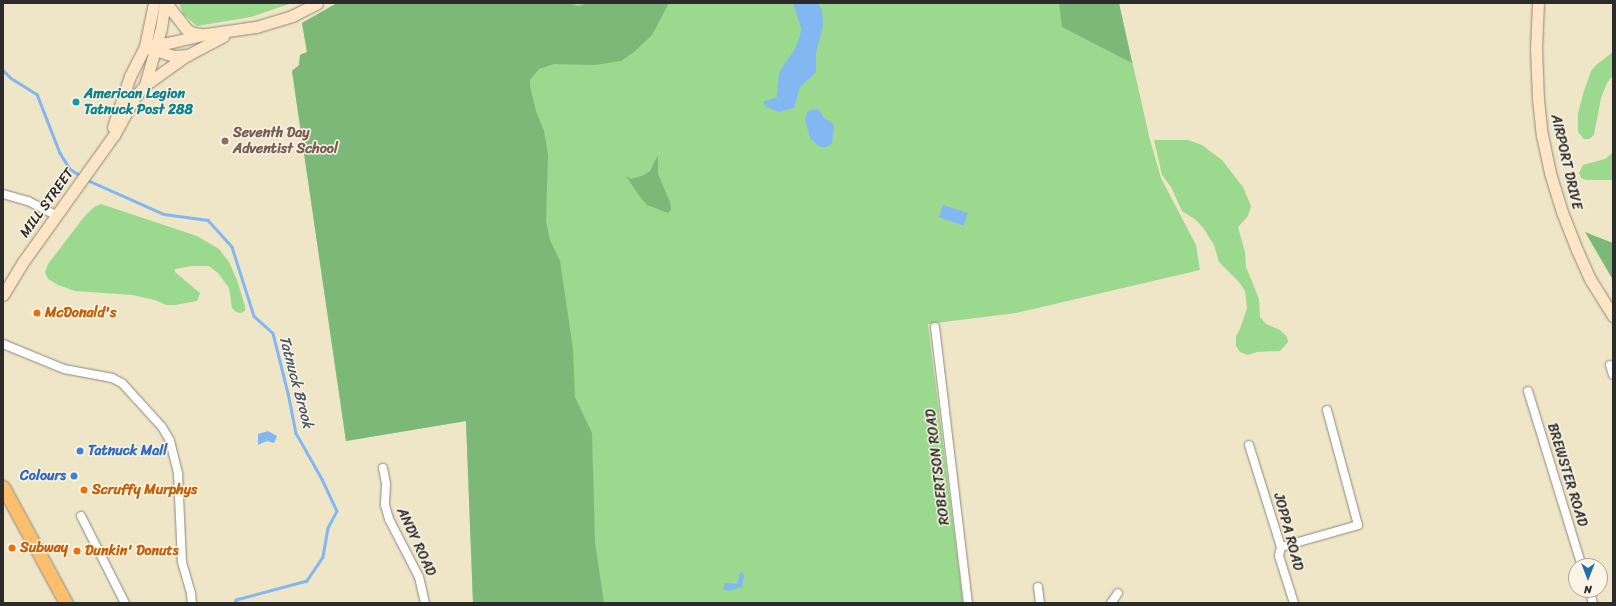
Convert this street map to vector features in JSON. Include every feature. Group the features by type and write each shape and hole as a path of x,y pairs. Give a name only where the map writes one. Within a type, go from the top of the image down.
{"main road":[{"name":"MILL STREET","path":"104,150 130,76 152,47 154,3"},
{"name":"MILL STREET","path":"3,295 23,262 104,150 135,97 145,85 152,47 166,3"},
{"path":"166,3 175,17 186,29 193,33 206,34 232,32 274,22 292,16 317,3"},
{"name":"AIRPORT DRIVE","path":"1538,3 1536,49 1538,99 1542,135 1550,173 1562,212 1577,250 1590,279 1613,316"},
{"path":"145,85 202,45 232,32"},
{"path":"152,47 206,34"},
{"path":"152,47 174,56 188,54"},
{"path":"3,487 66,603"}],"street":[{"path":"3,194 28,201 56,215"},
{"name":"ROBERTSON ROAD","path":"935,327 968,603"},
{"path":"3,344 64,369 112,378 122,383 162,427 170,441 178,474 182,560 192,594 192,603"},
{"path":"1610,365 1613,375"},
{"name":"BREWSTER ROAD","path":"1528,391 1580,558"},
{"path":"1281,547 1358,525 1327,410"},
{"name":"JOPPA ROAD","path":"1249,445 1281,547 1279,556 1294,603"},
{"name":"ANDY ROAD","path":"383,468 386,484 385,505 388,519 419,577 425,603"},
{"path":"81,516 125,603"},
{"path":"1038,587 1040,603"},
{"path":"1111,603 1118,594"}],"green space":[{"path":"179,3 292,3 251,17 197,26 183,14"},
{"path":"337,3 1119,3 1150,140 1161,178 1196,245 1200,270 1016,313 928,324 963,603 473,603 466,421 346,441 292,71 299,65 300,55 307,52 302,23"},
{"path":"337,3 566,3 579,6 587,3 669,3 652,35 634,52 621,61 594,65 554,64 539,69 530,80 536,111 544,131 548,155 546,221 550,240 560,261 573,349 575,397 592,433 595,542 604,603 473,603 466,421 346,441 292,71 299,65 300,55 307,52 302,23"},
{"path":"1059,3 1119,3 1132,63 1062,27"},
{"path":"1613,52 1613,75 1607,83 1601,98 1594,135 1589,139 1584,139 1578,132 1578,114 1583,94 1591,71 1596,65"},
{"path":"1154,140 1188,140 1202,145 1222,160 1243,187 1251,206 1248,216 1238,227 1245,252 1246,267 1259,299 1260,317 1266,324 1280,330 1287,337 1288,342 1280,351 1257,352 1248,355 1240,352 1236,346 1236,336 1247,308 1245,291 1239,282 1219,262 1214,245 1204,229 1196,220 1182,211 1171,187 1162,175"},
{"path":"1613,152 1613,180 1586,180 1581,178 1579,173 1583,165 1605,159"},
{"path":"658,155 658,174 670,202 671,209 668,213 647,205 626,176 631,179 644,175 650,171"},
{"path":"101,204 197,236 219,249 229,262 237,280 245,306 245,311 241,313 236,312 232,308 229,288 218,273 209,266 192,266 175,269 175,272 200,293 197,301 175,305 166,305 155,300 132,295 75,291 58,285 48,279 45,272 48,264 84,217 94,207"},
{"path":"1585,232 1613,243 1613,280"}],"water":[{"path":"793,3 818,3 822,10 823,26 816,53 816,72 800,87 794,108 779,112 766,107 763,102 777,97 779,72 795,49 800,36 801,28"},
{"path":"814,109 819,110 825,119 834,125 832,143 827,147 820,147 810,138 805,119 807,112"},
{"path":"943,205 968,213 964,225 939,217"},
{"path":"268,431 277,436 274,443 267,441 258,445 258,434"},
{"path":"741,571 744,575 742,587 728,591 723,589 725,583 737,584"}],"waterway":[{"name":"Tatnuck Brook","path":"3,70 11,78 37,94 60,153 70,169 81,176"},
{"name":"Tatnuck Brook","path":"85,179 164,214 208,220 232,247 254,316 273,333 296,433 322,479 337,511 328,528 323,557 307,581 236,600 235,603"}],"place":[{"name":"American Legion Tatnuck Post 288","path":"76,102"},
{"name":"Seventh Day Adventist School","path":"225,141"},
{"name":"McDonald's","path":"37,313"},
{"name":"Tatnuck Mall","path":"80,451"},
{"name":"Colours","path":"74,476"},
{"name":"Scruffy Murphys","path":"84,490"},
{"name":"Subway","path":"12,548"},
{"name":"Dunkin' Donuts","path":"77,551"}]}
